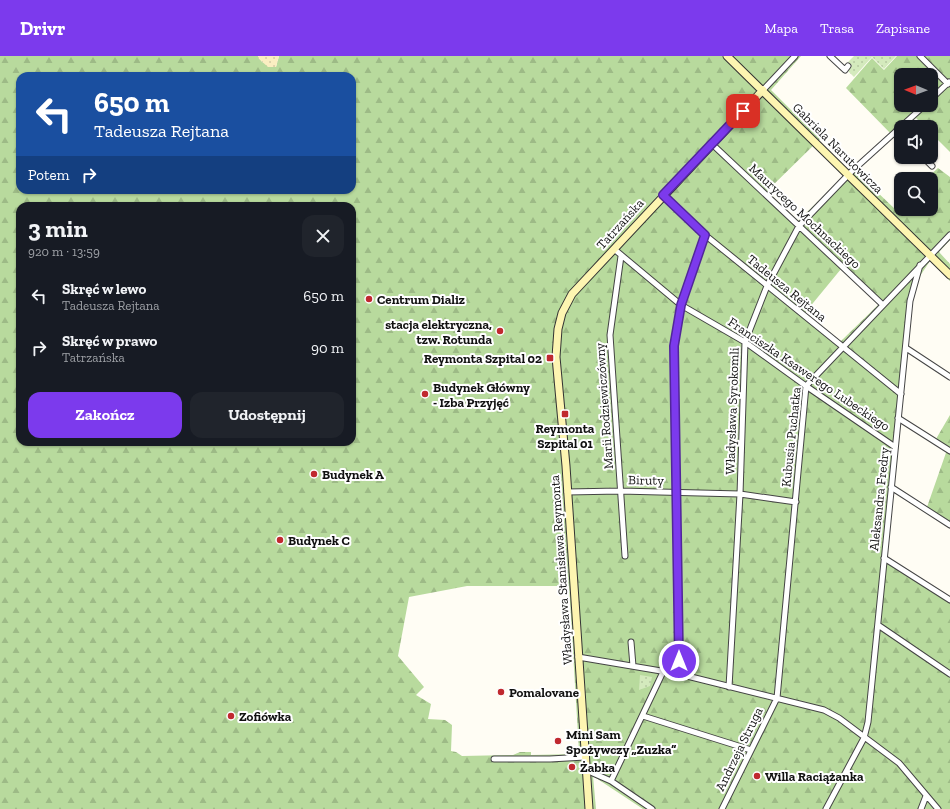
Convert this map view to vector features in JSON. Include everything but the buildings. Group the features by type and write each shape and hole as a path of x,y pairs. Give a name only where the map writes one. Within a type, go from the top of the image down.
{"street":[{"name":"Gabriela Narutowicza","path":"727,56 950,275"},
{"name":"Tatrzańska","path":"558,329 562,313 572,294 663,195 795,56"},
{"path":"830,56 845,70 848,66"},
{"path":"920,56 949,83 938,93"},
{"name":"Władysława Syrokomli","path":"908,120 917,112"},
{"name":"Władysława Syrokomli","path":"729,687 740,494 745,342 767,286 799,226 848,175 894,133"},
{"name":"Maurycego Mochnackiego","path":"712,144 883,305"},
{"name":"Tadeusza Rejtana","path":"663,195 705,235 901,394"},
{"path":"679,674 674,346 681,305 705,235"},
{"name":"Kubusia Puchatka","path":"777,698 806,386 920,264 950,235"},
{"name":"Franciszka Ksawerego Lubeckiego","path":"614,249 681,305 745,342 895,447"},
{"name":"Marii Rodziewiczówny","path":"621,256 610,335 625,556"},
{"name":"Aleksandra Fredry","path":"826,809 864,738 868,722 910,301 920,264"},
{"name":"Władysława Stanisława Reymonta","path":"558,329 556,357 589,809"},
{"path":"906,348 950,377"},
{"path":"898,418 950,451"},
{"path":"891,487 950,525"},
{"name":"Biruty","path":"567,492 620,491 740,494 796,502"},
{"path":"884,558 950,600"},
{"path":"878,625 950,674"},
{"path":"631,642 633,666"},
{"path":"578,657 679,674 824,710 839,718 899,763 938,809"},
{"path":"611,782 663,672"},
{"name":"Andrzeja Struga","path":"722,809 777,698"},
{"path":"643,716 751,750"},
{"path":"494,759 550,759 585,757"},
{"path":"586,770 611,782 652,809"},
{"path":"921,809 926,796"}],"green space":[{"path":"0,56 258,56 262,62 276,67 279,56 801,56 771,90 820,139 767,191 798,221 852,168 894,208 894,216 938,216 938,172 934,172 938,168 950,177 950,240 939,252 950,264 950,281 930,261 918,279 912,301 887,557 950,597 950,809 643,809 593,776 596,809 0,809","holes":["841,269 879,304 840,342 804,314","467,586 569,586 579,751 577,754 531,755 531,752 520,752 513,755 462,756 451,751 452,725 445,720 428,719 431,704 416,695 424,687 398,656 409,597"]},
{"path":"854,56 896,56 884,69 872,57 854,77 847,70 852,65 848,62"},
{"path":"897,56 950,56 950,152 938,140 938,120 918,120 916,118 914,120 894,120 894,137 846,88 872,58 884,70"},
{"path":"950,415 950,522 927,507 948,447 936,439"},
{"path":"640,675 652,677 650,686 639,690"}],"sand":[{"path":"258,56 279,56 276,67 268,67 258,58"}],"place":[{"name":"Centrum Dializ","path":"369,299"},
{"name":"stacja elektryczna, tzw. Rotunda","path":"500,331"},
{"name":"Reymonta Szpital 02","path":"550,358"},
{"name":"Budynek Główny - Izba Przyjęć","path":"425,394"},
{"name":"Reymonta Szpital 01","path":"565,414"},
{"name":"Budynek A","path":"314,474"},
{"name":"Budynek C","path":"280,540"},
{"name":"Pomalovane","path":"501,692"},
{"name":"Zofiówka","path":"231,716"},
{"name":"Mini Sam Spożywczy „Zuzka”","path":"558,741"},
{"name":"Żabka","path":"572,767"},
{"name":"Willa Raciążanka","path":"757,776"}],"route":[{"path":"679,661 674,346 681,305 705,235 663,195 743,111"}]}
